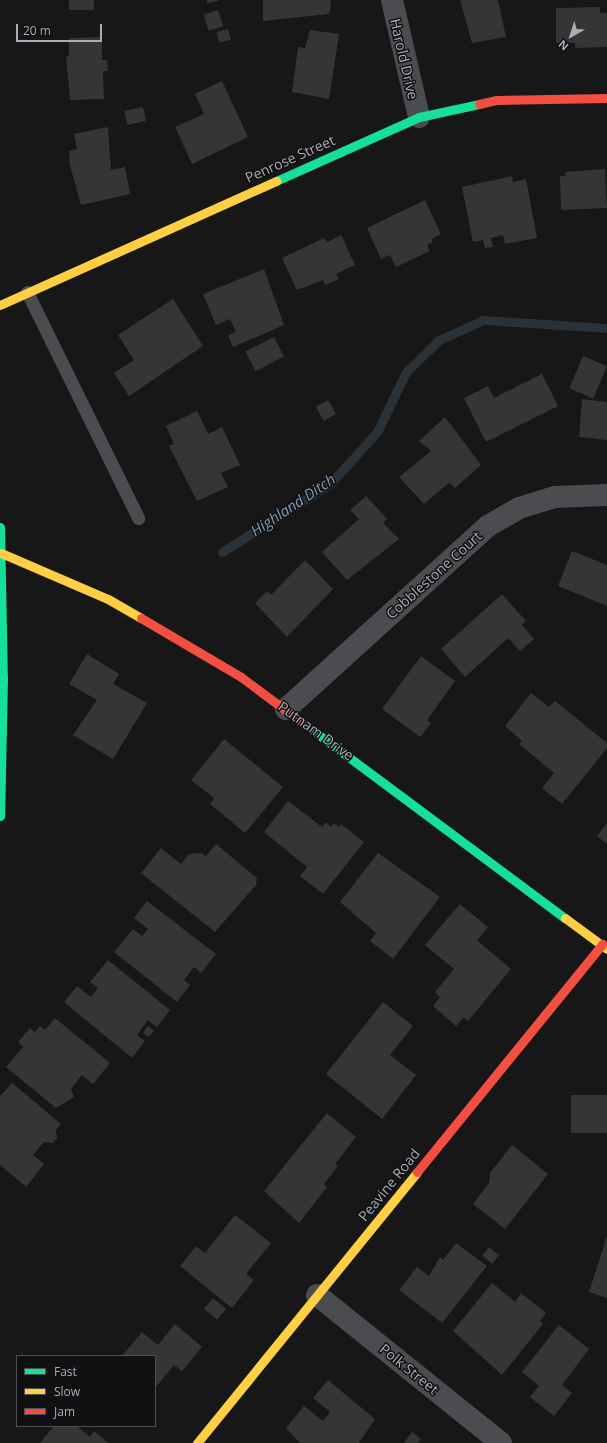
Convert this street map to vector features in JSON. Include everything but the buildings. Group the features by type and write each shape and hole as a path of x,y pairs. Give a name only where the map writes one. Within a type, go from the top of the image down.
{"street":[{"name":"Harold Drive","path":"392,0 419,117"},
{"name":"Penrose Street","path":"0,305 419,117 497,100 607,98"},
{"name":"Cobblestone Court","path":"286,709 488,526 519,508 555,497 607,495"},
{"path":"0,527 4,678 0,816"},
{"name":"Putnam Drive","path":"0,553 143,617 192,645 286,709 604,947"},
{"name":"Peavine Road","path":"198,1443 317,1295 604,947"},
{"name":"Polk Street","path":"317,1295 501,1443"}],"lane":[{"path":"27,292 138,518"}],"waterway":[{"name":"Highland Ditch","path":"222,552 331,483 377,432 406,372 439,340 483,320 607,328"}],"traffic: fast":[{"path":"276,181 419,117 479,104"},
{"path":"0,527 3,678 0,816"},
{"path":"307,726 565,918"}],"traffic: slow":[{"path":"0,305 276,181"},
{"path":"1,553 108,599 141,618"},
{"path":"565,918 607,949"},
{"path":"197,1443 417,1172"}],"traffic: jam":[{"path":"479,104 497,100 607,98"},
{"path":"141,618 241,677 307,726"},
{"path":"417,1172 602,944"}]}
